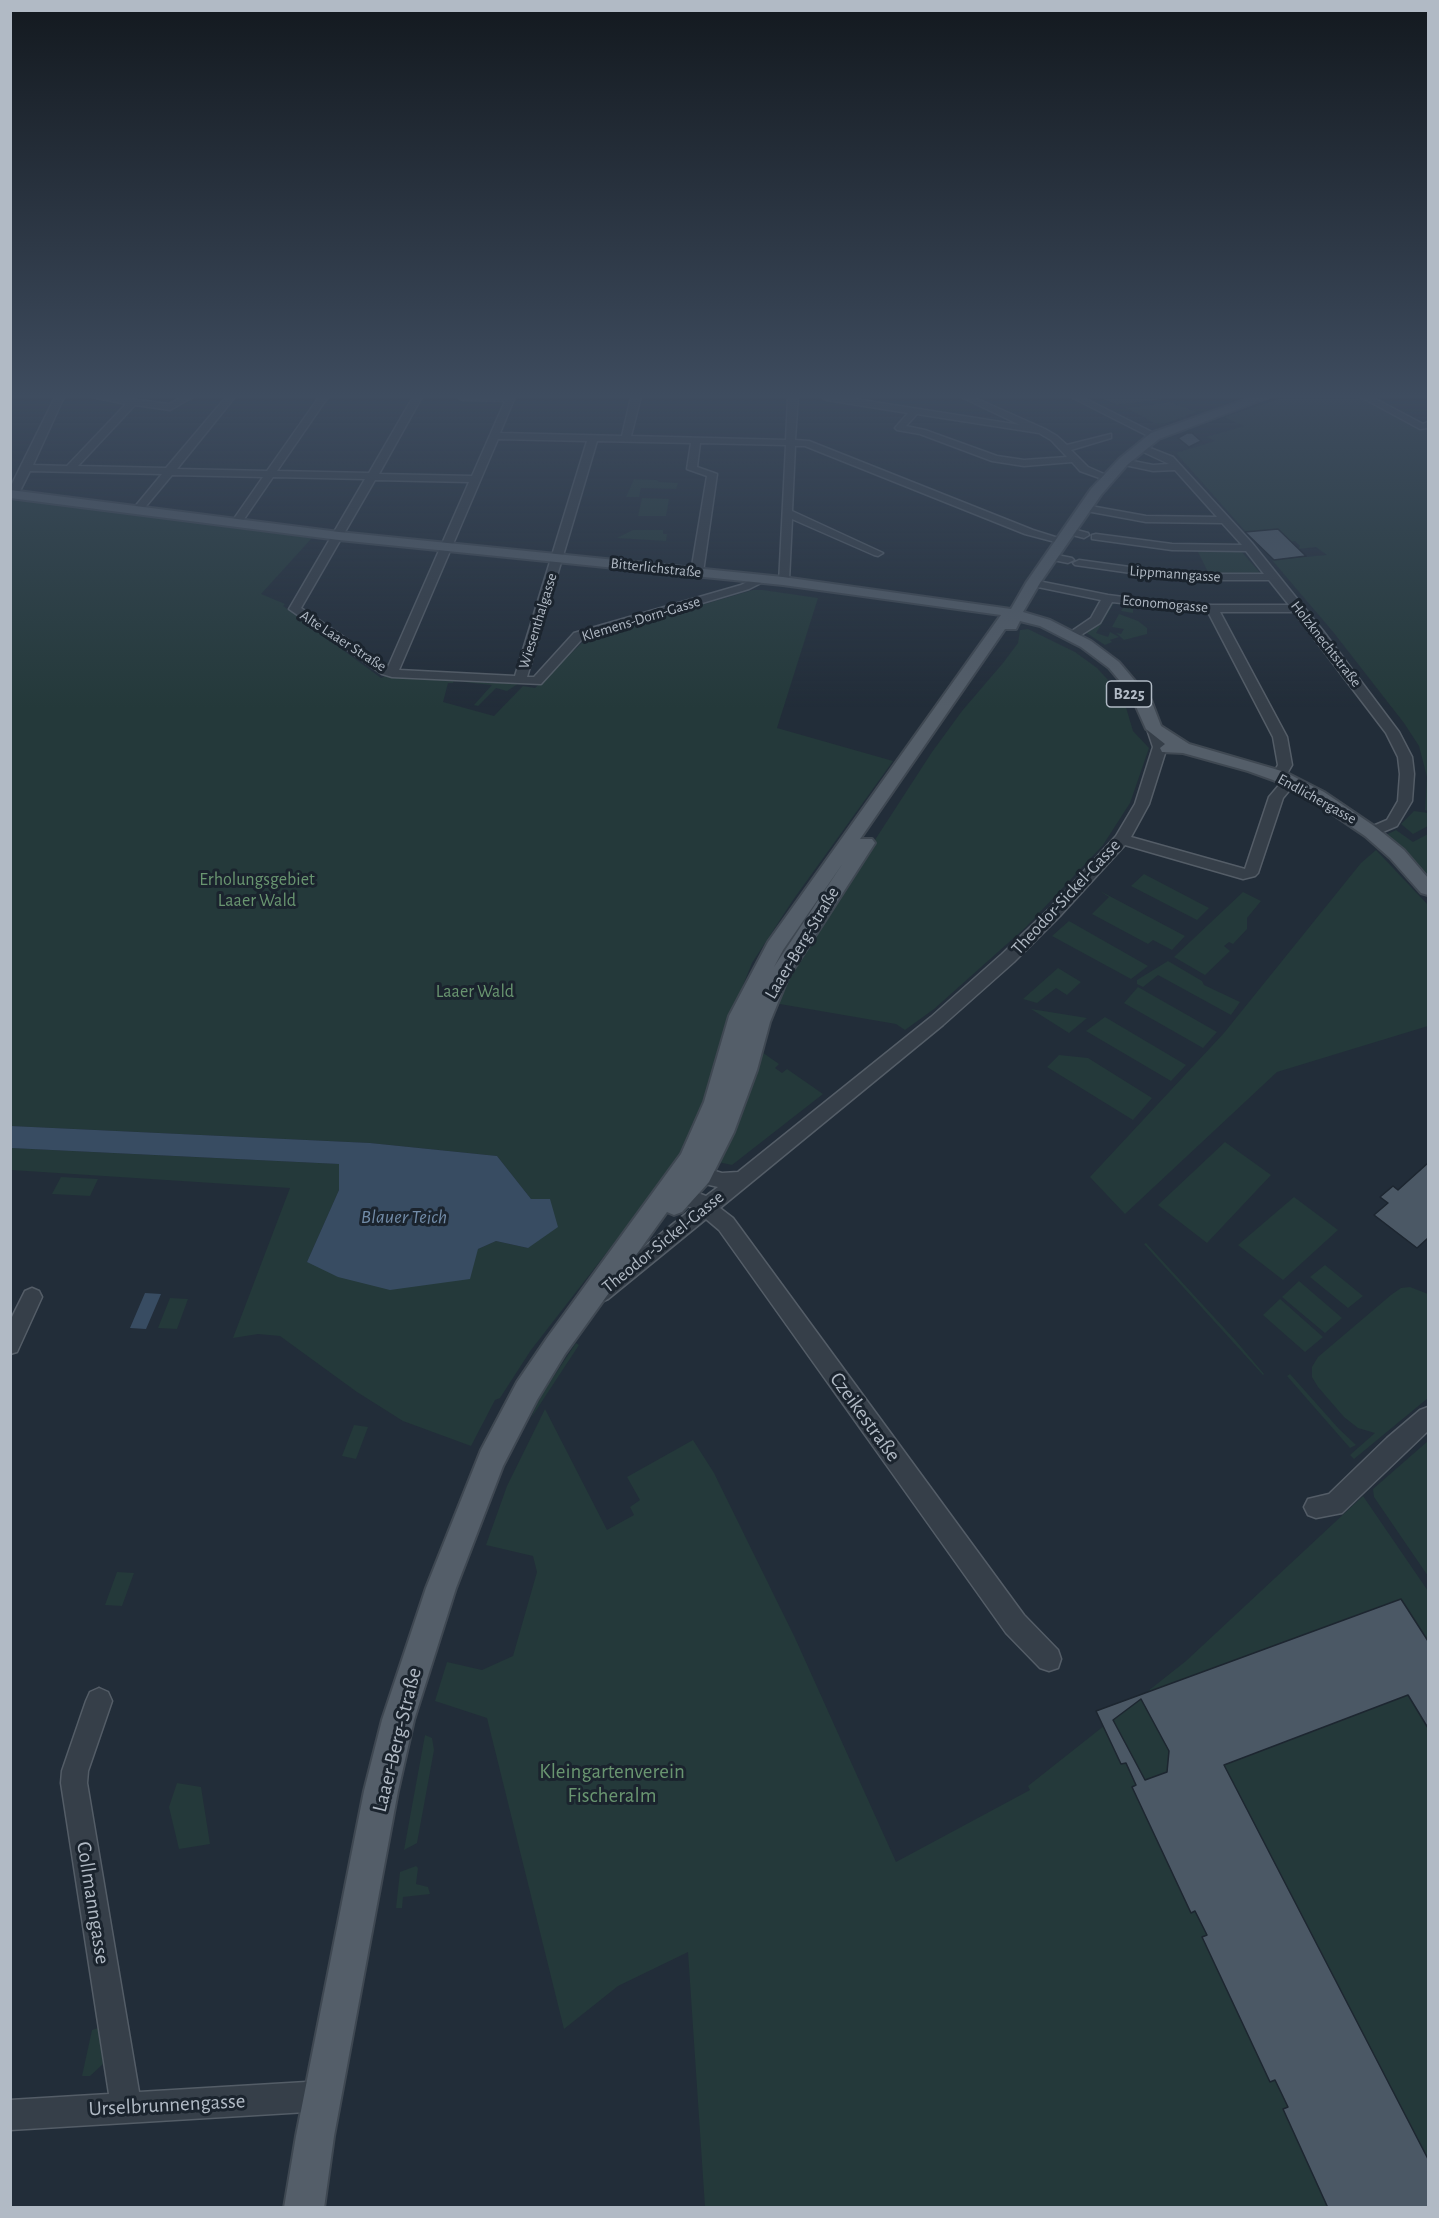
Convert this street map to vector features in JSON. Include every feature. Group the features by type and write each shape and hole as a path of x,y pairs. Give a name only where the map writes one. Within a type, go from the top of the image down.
{"main road":[{"name":"Bitterlichstraße","path":"70,501 339,536 446,546 557,561 783,581 1015,614"},
{"name":"Laaer-Berg-Straße","path":"304,2208 381,1791 409,1682 441,1587 491,1460 528,1391 556,1346 684,1184 708,1120 740,1016 764,966 1004,620 1015,614 1033,583 1091,501"},
{"name":"B225","path":"1015,614 1045,623 1073,636 1105,658 1125,676 1143,700 1154,729"},
{"name":"B225","path":"1015,614 1072,644 1108,670 1132,700 1142,735 1160,747"},
{"name":"Endlichergasse","path":"1154,729 1183,748"},
{"name":"Endlichergasse","path":"1160,747 1183,748 1229,759 1284,779 1327,801 1371,832 1397,854 1428,889"}],"street":[{"path":"138,509 145,501"},
{"path":"236,523 252,501"},
{"path":"339,536 359,501"},
{"path":"392,673 466,501"},
{"name":"Wiesenthalgasse","path":"520,680 575,501"},
{"path":"697,572 708,501"},
{"path":"783,581 788,501"},
{"path":"952,501 1029,532 1090,536 1172,547 1249,548"},
{"name":"Holzknechtstraße","path":"1206,501 1299,608 1381,715 1396,739 1404,757 1407,774 1403,807 1392,823 1371,832"},
{"path":"1085,508 1146,519 1223,520"},
{"path":"787,513 878,553"},
{"name":"Alte Laaer Straße","path":"339,536 295,609 392,673"},
{"name":"Lippmanngasse","path":"1052,557 1180,577 1272,577"},
{"name":"Klemens-Dorn-Gasse","path":"392,673 537,681 578,636 745,587 761,579"},
{"name":"Economogasse","path":"1033,583 1108,598 1212,609 1299,608"},
{"path":"1073,636 1096,620 1108,598"},
{"path":"1122,839 1228,870 1250,873 1253,870 1284,779 1285,765 1280,737 1212,609"},
{"path":"1154,729 1160,747"},
{"name":"Theodor-Sickel-Gasse","path":"586,1306 706,1206 937,1021 1008,958 1092,874 1122,839 1142,804 1160,747"},
{"name":"Theodor-Sickel-Gasse","path":"684,1184 740,1179"},
{"name":"Czeikestraße","path":"684,1184 726,1224 740,1242 1015,1624 1049,1659"},
{"path":"10,1345 32,1298"},
{"path":"1316,1507 1334,1505 1395,1446 1428,1418"},
{"name":"Collmanngasse","path":"99,1701 75,1771 74,1782 126,2107"},
{"name":"Urselbrunnengasse","path":"10,2115 323,2096"}],"green space":[{"name":"Erholungsgebiet Laaer Wald","path":"25,501 312,538 261,594 285,604 283,606 381,678 388,675 454,680 453,683 448,683 443,702 494,716 523,686 535,688 583,642 596,636 753,590 818,598 777,728 893,761 793,900 752,963 731,1015 704,1101 685,1146 670,1171 531,1350 500,1398 495,1400 471,1446 403,1421 357,1392 280,1336 258,1334 233,1338 290,1188 11,1170 11,1148 339,1164 339,1190 307,1262 478,1249 496,1241 528,1248 531,1199 497,1156 370,1143 11,1126 10,502"},
{"path":"641,501 669,501 666,516 638,516"},
{"path":"1218,501 1428,501 1428,811 1425,810 1427,777 1419,746 1404,723 1334,633 1272,560 1327,555 1316,547 1298,549 1300,546 1295,541 1291,542 1278,529 1246,532"},
{"path":"633,530 663,530 663,534 667,534 666,541 617,538"},
{"path":"1197,550 1240,550 1262,575 1210,576"},
{"path":"1110,602 1133,603 1133,613 1121,611 1125,606 1114,603 1096,633 1108,637 1110,632 1119,637 1110,640 1112,642 1105,645 1085,632"},
{"path":"1119,614 1138,621 1147,628 1147,634 1124,640 1116,633 1121,634 1124,629 1112,627"},
{"path":"1028,629 1075,652 1097,668 1118,691 1125,704 1133,731 1149,748 1130,803 1103,845 1026,927 934,1009 905,1030 896,1024 774,1003 786,977 932,752 962,711 1018,643 1020,630"},
{"path":"462,680 519,683 507,691 496,688 478,706 474,705 492,685"},
{"path":"1414,811 1428,813 1428,826 1413,834 1401,824"},
{"path":"1396,830 1413,842 1428,834 1428,878 1386,835"},
{"path":"1376,850 1428,905 1428,1026 1277,1072 1125,1214 1090,1177 1224,1033 1361,863"},
{"path":"1144,874 1209,908 1197,920 1131,886"},
{"path":"1100,891 1185,936 1172,950 1153,940 1148,944 1092,914 1109,897"},
{"path":"1243,892 1261,901 1247,918 1247,929 1233,944 1229,942 1224,946 1230,951 1205,975 1174,957"},
{"path":"1069,921 1148,966 1131,979 1052,936"},
{"path":"1168,961 1202,981 1204,985 1240,1002 1231,1015 1158,975 1143,987 1137,984 1137,980"},
{"path":"1058,968 1081,982 1067,995 1056,988 1037,1003 1023,999"},
{"path":"1138,987 1217,1032 1203,1048 1124,1003"},
{"path":"1031,1009 1087,1018 1069,1033"},
{"path":"1105,1017 1186,1065 1171,1081 1086,1031"},
{"path":"759,1050 779,1064 775,1068 782,1073 787,1069 823,1094 732,1165 718,1162"},
{"path":"1059,1055 1088,1058 1152,1098 1133,1120 1047,1067"},
{"path":"1225,1142 1271,1175 1207,1243 1158,1205"},
{"path":"61,1177 98,1179 90,1196 52,1194"},
{"path":"1294,1197 1338,1230 1283,1280 1238,1245"},
{"path":"1146,1243 1236,1341 1263,1375 1144,1244"},
{"path":"1325,1265 1363,1296 1348,1308 1310,1277"},
{"path":"1299,1281 1342,1318 1325,1333 1282,1297"},
{"path":"1410,1287 1428,1294 1428,1398 1354,1459 1350,1455 1375,1433 1358,1428 1344,1417 1318,1387 1312,1377 1312,1367 1318,1357 1391,1295 1401,1288"},
{"path":"170,1298 188,1299 177,1329 158,1328"},
{"path":"1280,1299 1323,1337 1305,1352 1263,1315"},
{"path":"576,1343 579,1345 531,1418 540,1397"},
{"path":"1290,1374 1356,1445 1350,1448 1287,1376"},
{"name":"Kleingartenverein Fischeralm","path":"545,1409 607,1530 634,1515 630,1507 640,1500 627,1477 693,1440 714,1473 795,1638 896,1862 1030,1790 1028,1786 1186,1661 1363,1496 1428,1591 1428,2207 705,2207 688,1952 618,1986 564,2029 487,1718 435,1701 447,1662 482,1670 513,1656 537,1572 533,1556 486,1545 507,1486"},
{"path":"354,1425 368,1427 356,1459 342,1456"},
{"path":"1428,1441 1428,1576 1374,1497 1373,1489"},
{"path":"117,1572 134,1573 122,1606 105,1605"},
{"path":"425,1735 432,1738 434,1750 417,1843 404,1850"},
{"path":"177,1783 201,1787 210,1844 179,1849 169,1807"},
{"path":"416,1866 418,1868 416,1884 428,1887 430,1894 403,1897 402,1908 396,1908 400,1872"},
{"path":"98,2028 103,2064 90,2076 82,2076 92,2030"}],"water":[{"name":"Blauer Teich","path":"11,1126 370,1143 497,1156 531,1199 550,1199 558,1227 528,1248 496,1241 478,1249 470,1279 390,1290 338,1277 307,1262 339,1190 339,1164 11,1148"},
{"path":"145,1293 161,1294 146,1329 130,1328"}],"building":[{"path":"1278,529 1306,556 1274,560 1245,532"},
{"path":"1428,1163 1428,1238 1417,1248 1374,1215 1388,1203 1380,1197 1393,1186 1398,1190"},
{"path":"1401,1599 1428,1641 1428,1728 1408,1695 1224,1765 1428,2159 1428,2208 1328,2208 1283,2109 1288,2107 1275,2080 1270,2082 1202,1937 1207,1935 1195,1911 1191,1913 1132,1787 1136,1785 1126,1763 1121,1764 1096,1711","holes":["1141,1699 1169,1751 1167,1772 1145,1780 1113,1720"]}],"park label":[{"name":"Laaer Wald","path":"475,992"}]}
